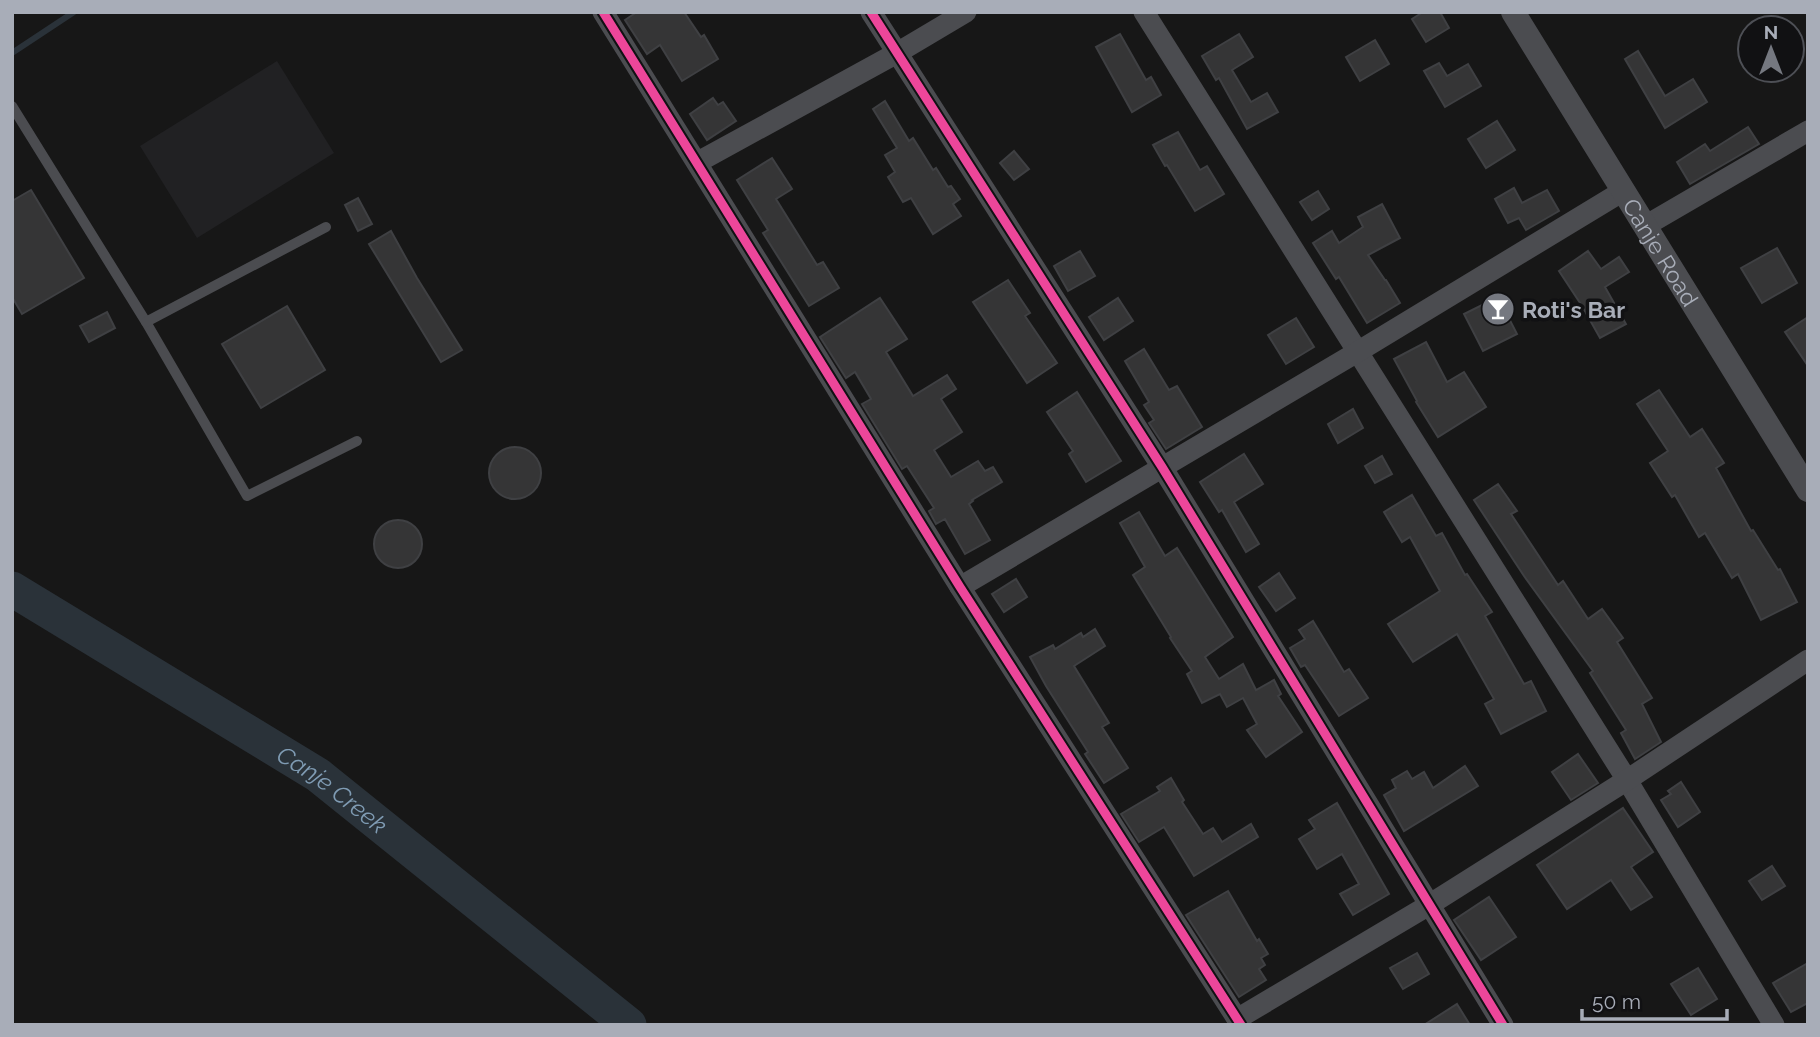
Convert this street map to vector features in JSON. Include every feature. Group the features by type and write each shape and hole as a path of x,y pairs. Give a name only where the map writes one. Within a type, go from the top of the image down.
{"street":[{"path":"603,12 960,587 1239,1022 1627,780 1808,660"},
{"path":"871,12 1162,467 1503,1025"},
{"path":"698,163 966,12"},
{"path":"1144,12 1627,780 1774,1025"},
{"name":"Canje Road","path":"1513,12 1808,490"},
{"path":"1646,226 1808,131"},
{"path":"960,587 1623,191"}],"lane":[{"path":"12,106 146,322 247,496 357,441"},
{"path":"146,322 326,227"}],"shaded area":[{"path":"277,61 334,153 197,238 140,146"}],"building":[{"path":"637,12 684,12 701,37 704,35 718,59 682,81 660,45 647,54 625,20"},
{"path":"1423,12 1440,12 1449,28 1426,42 1412,19"},
{"path":"1120,34 1146,80 1151,77 1161,95 1132,112 1096,47"},
{"path":"1239,34 1253,57 1232,70 1251,102 1267,93 1278,112 1247,129 1219,78 1216,80 1202,56"},
{"path":"1375,40 1389,64 1360,81 1346,57"},
{"path":"1638,51 1665,96 1693,79 1707,102 1665,128 1625,59"},
{"path":"1439,63 1447,76 1468,64 1481,86 1445,107 1424,71"},
{"path":"713,98 718,105 723,102 736,121 707,140 690,114"},
{"path":"885,101 909,141 913,138 933,170 936,168 948,187 951,186 960,199 953,204 961,216 933,234 911,198 903,202 888,177 895,172 885,155 897,148 873,109"},
{"path":"1497,121 1515,150 1486,168 1468,139"},
{"path":"1748,127 1759,144 1690,184 1677,162 1705,144 1710,151"},
{"path":"1178,132 1200,170 1207,166 1224,194 1195,211 1153,145"},
{"path":"1014,151 1029,169 1014,180 1000,163"},
{"path":"772,158 792,189 776,199 817,265 823,262 839,288 809,306 763,233 768,230 737,180"},
{"path":"1514,188 1522,203 1547,190 1559,211 1526,230 1519,218 1508,223 1495,199"},
{"path":"31,190 84,278 22,314 12,297 12,201"},
{"path":"1318,191 1329,209 1312,220 1300,202"},
{"path":"358,198 372,224 358,231 345,205"},
{"path":"1382,204 1400,238 1368,255 1400,303 1367,323 1339,277 1336,279 1313,243 1332,231 1339,243 1363,227 1358,217"},
{"path":"391,231 462,350 441,362 369,244"},
{"path":"1777,248 1797,283 1762,303 1741,268"},
{"path":"1080,251 1095,276 1068,291 1054,266"},
{"path":"1588,251 1601,269 1619,257 1629,272 1605,287 1626,324 1600,338 1559,271"},
{"path":"1008,280 1030,313 1025,316 1057,363 1027,383 973,302"},
{"path":"1498,297 1517,334 1483,351 1464,314"},
{"path":"880,298 907,339 886,352 913,396 947,375 956,389 941,399 962,432 934,450 951,477 978,461 985,471 993,467 1002,482 969,504 990,540 965,554 945,519 936,524 929,511 934,508 907,466 902,469 862,404 871,399 855,372 846,378 820,337"},
{"path":"1118,298 1133,321 1104,340 1089,317"},
{"path":"287,306 325,370 261,408 222,344"},
{"path":"107,312 115,328 89,342 80,326"},
{"path":"1808,317 1808,366 1785,332"},
{"path":"1296,318 1314,347 1286,364 1268,335"},
{"path":"1426,342 1447,382 1464,372 1486,407 1438,437 1394,359"},
{"path":"1144,349 1169,390 1177,386 1202,427 1166,449 1149,423 1154,420 1144,405 1149,402 1125,361"},
{"path":"1659,390 1690,437 1702,429 1724,463 1716,468 1751,531 1753,530 1778,570 1780,569 1797,602 1761,620 1738,574 1732,578 1705,533 1699,537 1675,495 1672,497 1650,463 1668,451 1637,404"},
{"path":"1077,392 1121,461 1086,482 1069,454 1073,451 1047,412"},
{"path":"1353,409 1363,428 1338,443 1328,424"},
{"path":"515,447 534,454 541,473 534,492 515,499 496,492 489,473 496,454"},
{"path":"1244,454 1263,484 1234,502 1259,544 1246,552 1222,510 1219,512 1200,482"},
{"path":"1382,456 1392,474 1375,483 1365,466"},
{"path":"1498,484 1517,511 1511,514 1558,585 1563,581 1588,619 1602,609 1623,638 1617,642 1652,698 1642,704 1661,742 1635,759 1621,733 1626,730 1590,673 1593,671 1524,576 1474,500"},
{"path":"1412,495 1436,536 1442,533 1465,575 1467,574 1492,612 1485,616 1524,684 1531,681 1546,711 1501,734 1485,704 1494,699 1457,634 1413,662 1388,624 1440,591 1410,537 1402,542 1384,512"},
{"path":"1139,512 1165,556 1177,548 1233,637 1205,657 1219,679 1243,664 1256,690 1274,680 1281,694 1278,696 1302,732 1266,757 1247,730 1257,724 1243,698 1227,707 1220,694 1202,703 1187,674 1192,671 1133,575 1145,567 1120,523"},
{"path":"398,520 407,521 415,527 421,535 421,553 415,561 407,567 398,568 389,567 381,561 375,553 374,544 375,535 381,527 389,521"},
{"path":"1279,573 1295,598 1276,611 1259,587"},
{"path":"1016,579 1027,597 1004,612 992,594"},
{"path":"1313,621 1344,672 1349,669 1368,698 1339,716 1305,665 1301,667 1290,648 1305,639 1299,630"},
{"path":"1095,629 1105,646 1074,666 1109,723 1102,727 1128,768 1104,783 1030,657 1053,645 1055,649 1081,633 1083,637"},
{"path":"1578,754 1598,783 1571,800 1552,772"},
{"path":"1465,766 1478,786 1404,831 1384,795 1396,788 1392,780 1407,771 1412,779 1424,772 1433,788"},
{"path":"1171,778 1184,800 1182,802 1203,834 1213,828 1222,842 1251,824 1258,837 1194,876 1164,827 1139,842 1121,814 1160,791 1157,787"},
{"path":"1681,782 1700,812 1678,827 1661,800 1671,794 1668,791"},
{"path":"1337,803 1389,894 1353,915 1340,894 1359,884 1342,854 1317,869 1299,839 1315,829 1309,820"},
{"path":"1623,808 1653,852 1631,867 1652,897 1631,910 1611,880 1567,909 1537,865"},
{"path":"1772,866 1785,886 1762,900 1749,881"},
{"path":"1228,891 1257,941 1259,939 1268,954 1261,958 1265,965 1259,969 1266,980 1239,997 1186,915"},
{"path":"1489,897 1516,937 1481,960 1454,920"},
{"path":"1417,953 1429,974 1403,989 1390,968"},
{"path":"1808,963 1808,1003 1791,1012 1773,983"},
{"path":"1698,968 1717,999 1691,1015 1671,984"},
{"path":"1457,1004 1470,1025 1424,1025"}],"waterway":[{"path":"12,53 74,12"},
{"name":"Canje Creek","path":"12,589 318,775 629,1025"}],"cycle path":[{"path":"603,12 960,587 1241,1025"},
{"path":"871,12 1162,467 1503,1025"}],"place":[{"name":"Roti's Bar","path":"1498,309"}]}
